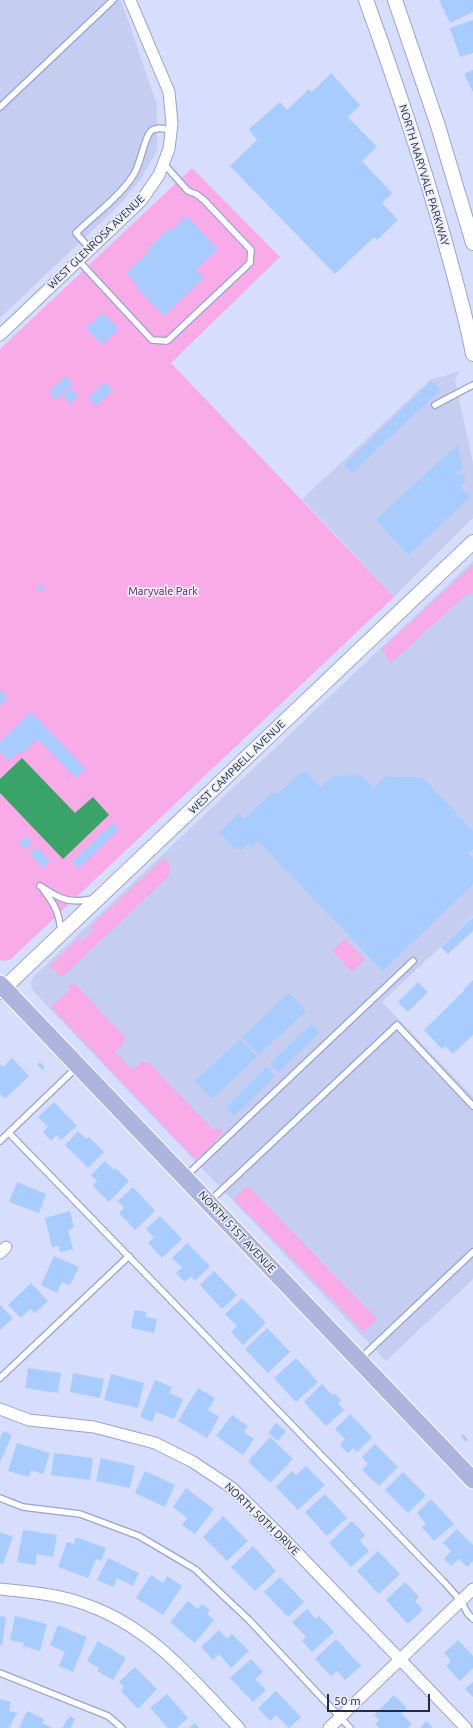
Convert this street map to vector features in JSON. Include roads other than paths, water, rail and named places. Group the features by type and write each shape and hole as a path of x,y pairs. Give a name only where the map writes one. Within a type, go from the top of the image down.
{"main road":[{"name":"NORTH 51ST AVENUE","path":"1,988 78,1065 473,1480"}],"street":[{"name":"WEST GLENROSA AVENUE","path":"0,335 141,201 159,176 164,164 169,149 172,130 169,92 130,0"},
{"name":"NORTH MARYVALE PARKWAY","path":"366,0 404,105 436,210 470,327 473,354"},
{"path":"395,0 438,126 473,243"},
{"name":"WEST CAMPBELL AVENUE","path":"1,988 101,897 473,542"},
{"name":"NORTH 50TH DRIVE","path":"0,1409 29,1420 94,1427 155,1443 193,1462 232,1488 285,1540 466,1728"},
{"path":"0,1588 43,1593 86,1604 127,1623 167,1653 239,1728"},
{"path":"329,1728 473,1589"}],"lane":[{"path":"0,108 113,0"},
{"path":"90,249 76,233 123,189 134,174 142,158 148,134 152,130 158,128 172,130"},
{"path":"78,260 152,340 167,341 250,264 251,250 204,200 196,194 188,191 164,164"},
{"path":"436,405 473,385"},
{"path":"61,934 56,906 40,886 59,898 70,901 84,901 101,897"},
{"path":"185,1177 413,961"},
{"path":"209,1202 397,1025 473,1106"},
{"path":"0,1141 78,1065"},
{"path":"9,1133 461,1601 468,1614 473,1619"},
{"path":"359,1360 473,1252"},
{"path":"0,1378 129,1256"},
{"path":"0,1498 23,1507 80,1514 139,1536 195,1569 249,1620 350,1728"},
{"path":"0,1672 108,1716 122,1728"}],"park label":[{"name":"Maryvale Park","path":"163,591"}]}
